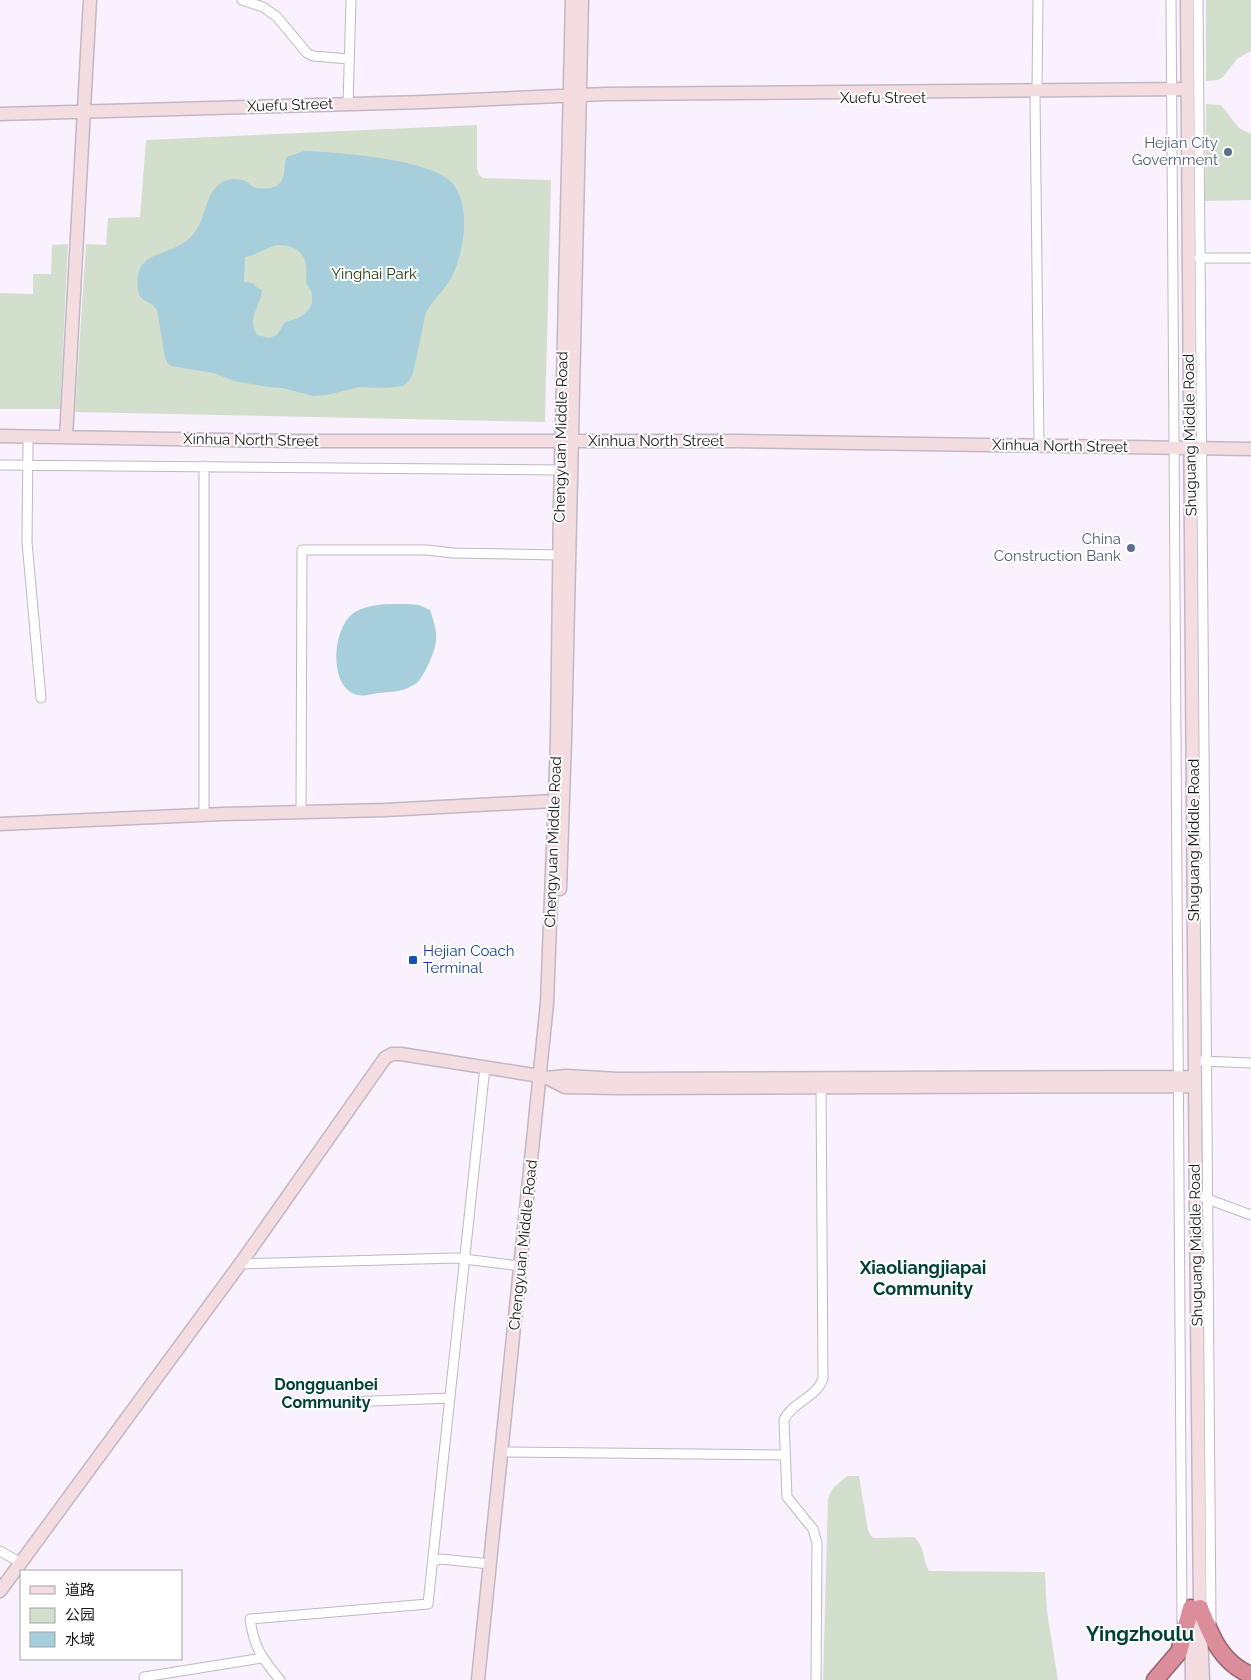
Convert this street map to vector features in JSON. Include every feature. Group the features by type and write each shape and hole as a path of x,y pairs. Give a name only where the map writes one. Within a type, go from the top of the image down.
{"highway":[{"path":"1196,1608 1218,1648 1228,1661 1251,1675"},
{"path":"1155,1680 1175,1658 1196,1608"}],"main road":[{"path":"66,437 90,0"},
{"name":"Chengyuan Middle Road","path":"572,0 575,95"},
{"name":"Chengyuan Middle Road","path":"478,1680 520,1266 555,1004 565,740 566,445 575,95 582,0"},
{"name":"Shuguang Middle Road","path":"1179,0 1200,1061 1187,1082 1201,1197 1196,1608 1192,1680"},
{"name":"Shuguang Middle Road","path":"1180,92 1187,0"},
{"name":"Xuefu Street","path":"0,114 575,95 1180,92"},
{"name":"Xinhua North Street","path":"0,436 736,449 1187,452 1251,448"},
{"name":"Xinhua North Street","path":"0,444 292,449 736,441 1039,445 1251,456"},
{"name":"Chengyuan Middle Road","path":"487,1680 544,1077 556,740 560,470 566,445"},
{"name":"Shuguang Middle Road","path":"1187,452 1187,1082 1196,1608 1203,1680"},
{"path":"0,824 204,815 385,810 554,801"},
{"path":"0,1591 240,1264 384,1058 392,1054 544,1077 1187,1082"},
{"path":"544,1077 565,1087 821,1087 1187,1082"}],"street":[{"path":"242,0 263,7 277,17 307,53 313,56 349,59"},
{"path":"348,104 351,0"},
{"path":"1038,0 1036,93 1039,445"},
{"path":"1171,0 1180,92"},
{"path":"1187,452 1199,258 1198,0"},
{"path":"1199,258 1251,258"},
{"path":"28,444 27,542 41,698"},
{"path":"0,465 560,470"},
{"path":"204,466 204,815"},
{"path":"301,812 302,550 427,550 453,553 559,555"},
{"path":"1211,1633 1201,1197 1200,1061 1251,1063"},
{"path":"280,1680 262,1658 253,1637 250,1619 428,1604 485,1067"},
{"path":"1182,1645 1187,1082"},
{"path":"816,1680 816,1543 813,1529 787,1497 784,1420 790,1410 822,1384 823,1378 821,1087"},
{"path":"1201,1197 1251,1215"},
{"path":"240,1264 464,1259 520,1266"},
{"path":"349,1402 450,1398"},
{"path":"509,1452 785,1455"},
{"path":"0,1551 21,1562"},
{"path":"434,1561 441,1559 490,1564"},
{"path":"144,1676 262,1658"}],"green space":[{"path":"1206,0 1251,0 1251,51 1237,59 1223,77 1218,80 1206,81"},
{"path":"1206,104 1221,105 1239,128 1251,134 1251,200 1205,201"},
{"name":"Yinghai Park","path":"477,125 477,169 479,175 483,178 551,180 545,422 75,412 86,244 106,245 108,218 140,217 146,140"},
{"path":"68,244 60,409 0,409 0,293 33,294 33,274 51,274 52,245"},
{"path":"847,1476 859,1476 868,1530 871,1536 874,1538 914,1537 922,1549 929,1571 1045,1572 1047,1612 1058,1680 823,1680 828,1498 833,1488"}],"water":[{"path":"304,151 383,158 426,168 442,175 453,184 459,193 464,216 464,228 458,262 448,283 426,313 413,373 409,381 403,386 385,388 359,387 327,395 313,396 283,388 234,381 214,373 168,364 165,357 157,310 139,295 138,279 140,268 155,256 186,241 195,232 212,193 221,183 237,179 247,182 256,188 274,187 283,179 287,157","holes":["282,245 296,249 305,260 306,282 311,291 312,304 306,313 296,319 285,322 277,335 269,338 257,335 254,329 253,318 262,290 253,283 244,282 245,257 273,246"]},
{"path":"381,605 419,605 430,610 435,628 436,640 434,650 421,678 417,683 408,688 397,691 363,695 352,693 343,684 337,663 337,651 342,628 355,612 361,609"}],"place":[{"name":"Hejian City Government","path":"1228,152"},
{"name":"China Construction Bank","path":"1131,548"},
{"name":"Hejian Coach Terminal","path":"413,960"}],"district":[{"name":"Xiaoliangjiapai Community","path":"923,1278"},
{"name":"Dongguanbei Community","path":"326,1393"},
{"name":"Yingzhoulu","path":"1140,1634"}]}
